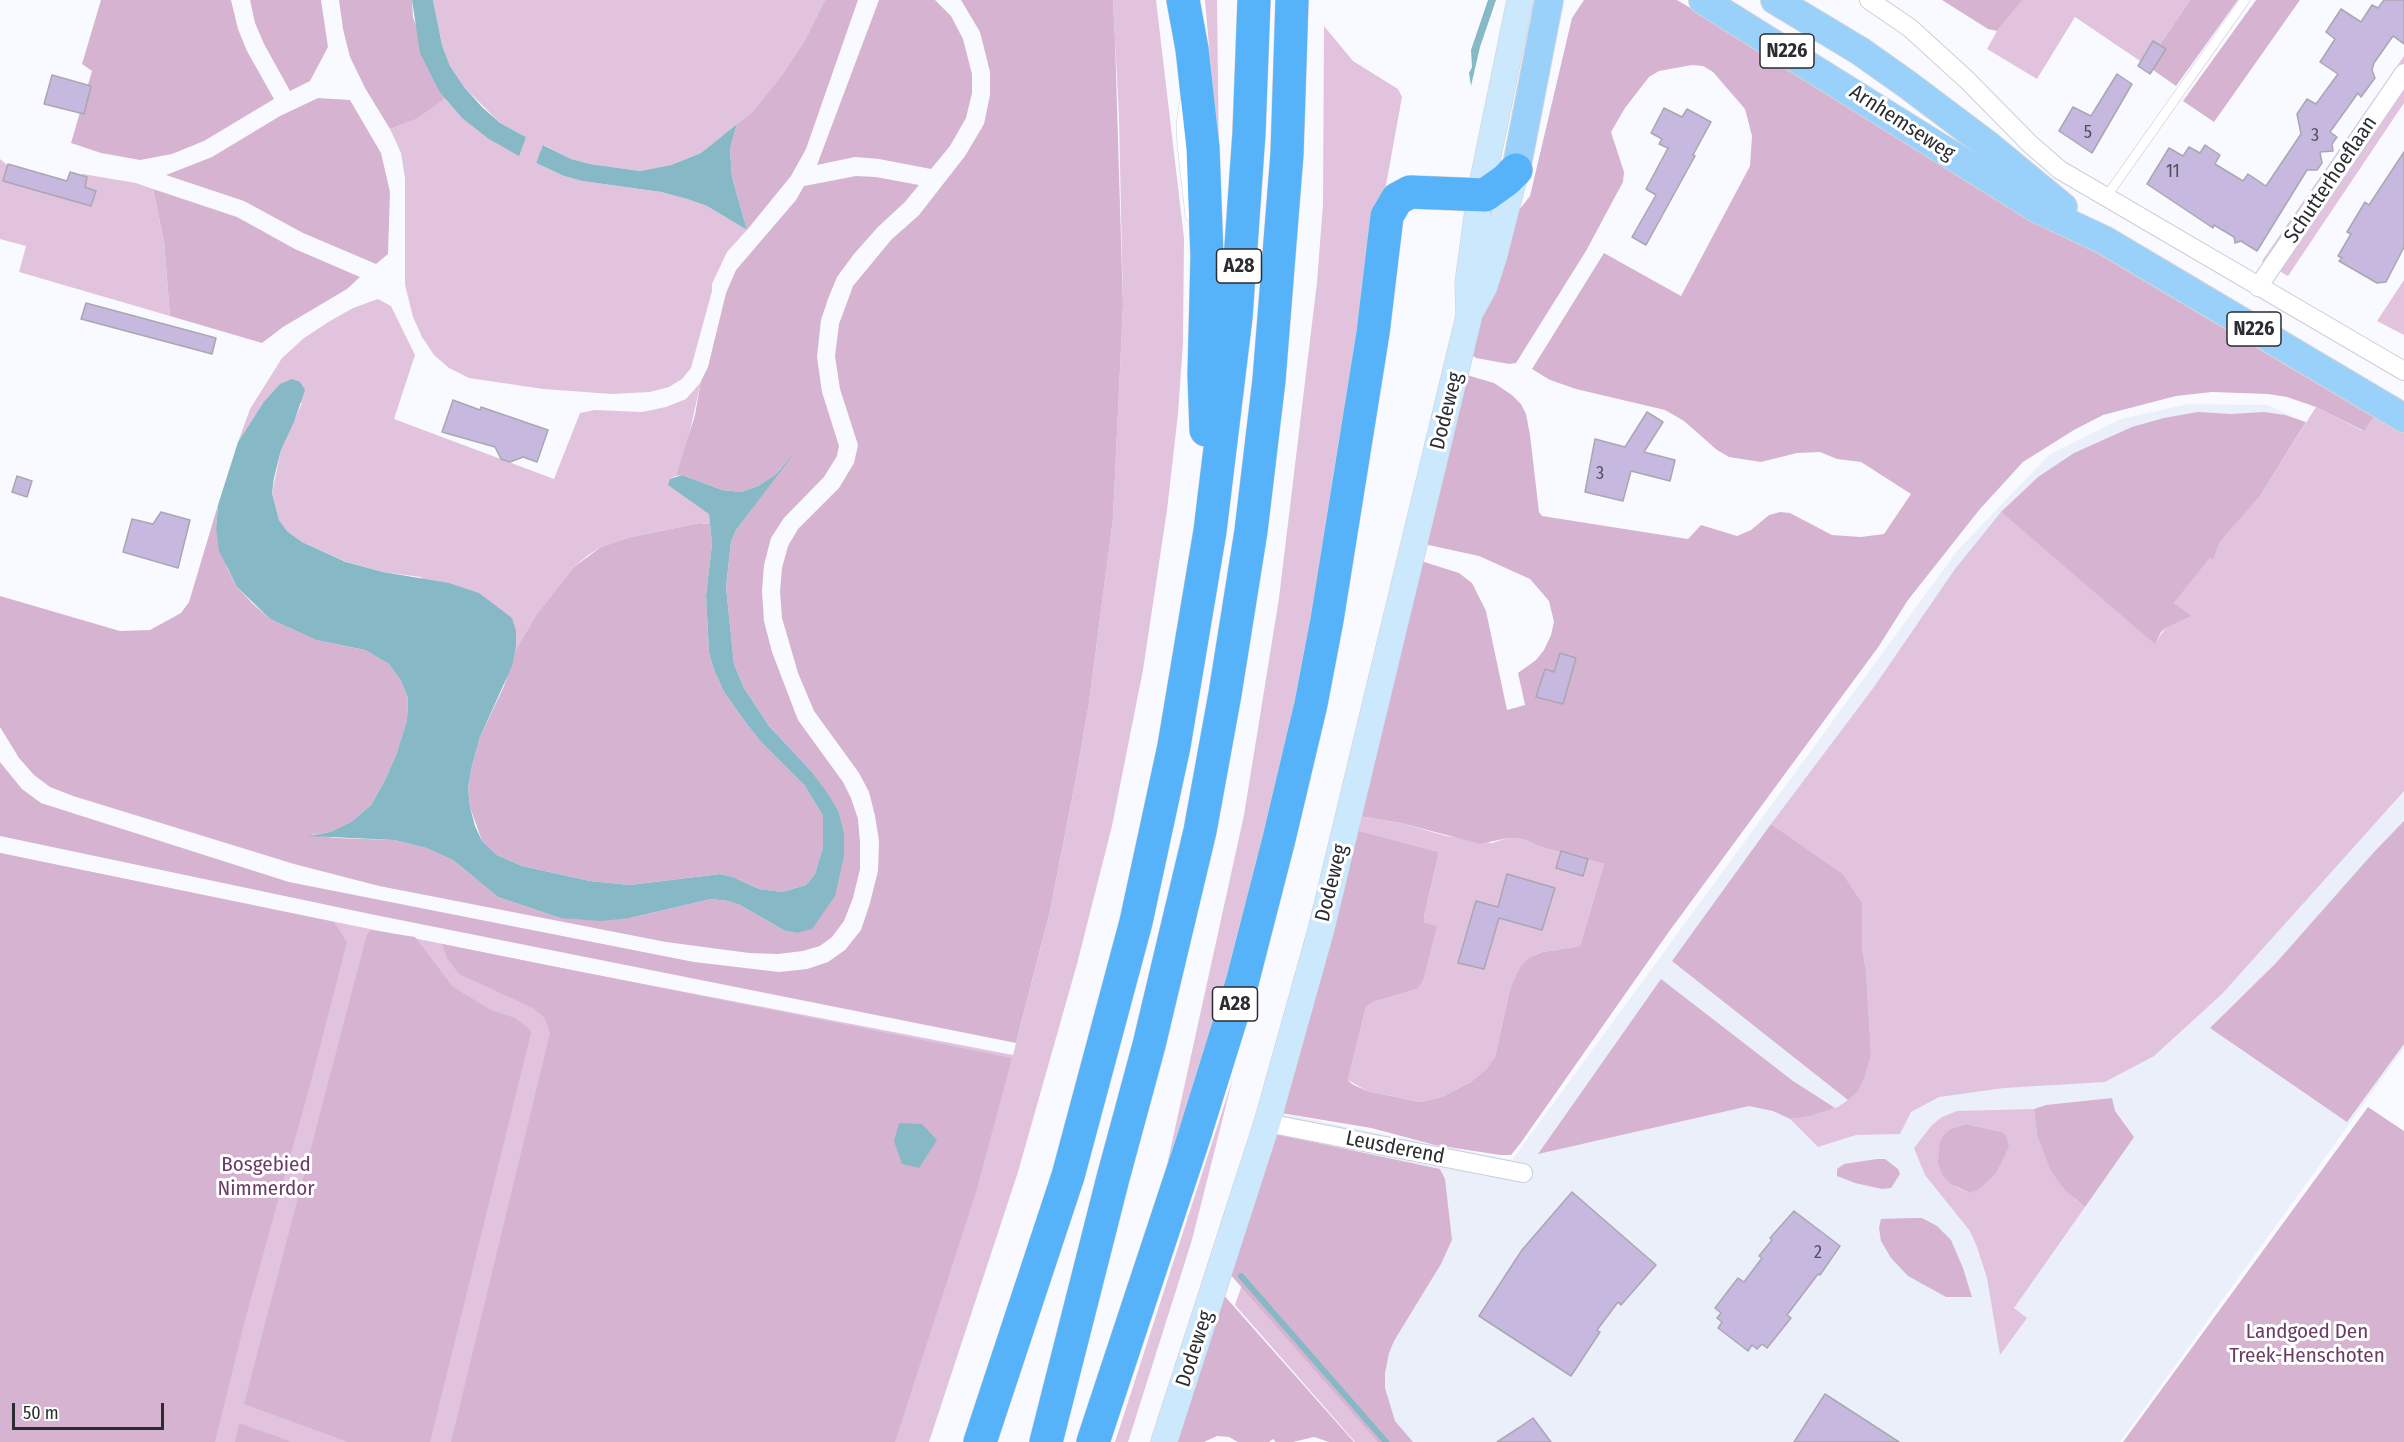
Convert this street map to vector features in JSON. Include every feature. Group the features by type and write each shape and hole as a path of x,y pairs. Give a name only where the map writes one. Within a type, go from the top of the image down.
{"highway":[{"name":"A28","path":"1183,0 1192,48 1203,148 1204,375 1210,531"},
{"name":"A28","path":"980,1442 1068,1176 1112,1017 1159,823 1210,531 1236,317 1249,133 1254,0"},
{"name":"A28","path":"1046,1442 1149,1045 1200,831 1225,694 1251,531 1271,356 1287,154 1293,0"},
{"path":"1479,195 1490,193 1516,170"},
{"name":"A28","path":"1093,1442 1194,1137 1242,983 1279,839 1311,704 1333,588 1373,333 1387,216 1397,200 1410,192 1479,195"},
{"name":"A28","path":"1026,1442 1075,1301 1113,1178"}],"main road":[{"name":"Arnhemseweg","path":"1703,0 2038,209 2104,240 2404,418"},
{"name":"Arnhemseweg","path":"1775,0 1860,51 1908,85 1989,146 2104,240"},
{"name":"Dodeweg","path":"1516,170 1551,3"}],"street":[{"name":"Dodeweg","path":"1469,315 1468,283 1479,195 1520,0"},
{"path":"1869,0 1910,28 1967,80 2037,151 2060,170 2404,371"},
{"name":"Schutterhoeflaan","path":"2258,286 2404,73"},
{"name":"Dodeweg","path":"1164,1442 1267,1123 1321,930 1469,315 1484,286 1494,256 1516,170"},
{"name":"Leusderend","path":"1267,1123 1524,1173"}],"lane":[{"path":"2106,197 2245,0"},
{"name":"A28","path":"1192,48 1181,125 1185,183 1192,226"}],"shaded area":[{"path":"2188,404 2268,405 2404,469 2404,1048 2120,1442 1382,1442 1227,1268 1275,1112 1512,1160 1957,551 2049,455 2121,419"}],"green space":[{"path":"101,0 231,0 238,29 247,51 274,99 204,141 172,154 140,160 101,153 71,143 92,71 82,64"},
{"path":"250,0 321,0 328,47 310,81 290,91 264,44 255,23"},
{"path":"339,0 412,0 413,17 440,93 445,99 417,119 390,129 365,88 350,57"},
{"path":"433,0 825,0 805,40 782,75 752,112 701,153 671,165 640,171 571,159 544,145 536,163 564,176 582,181 661,192 687,199 707,206 747,230 727,252 712,284 691,368 682,379 669,387 650,392 612,394 543,389 469,378 449,368 434,355 422,337 413,317 405,285 405,178 401,153 390,129 417,119 445,99 462,118 526,137 500,123 464,87 450,66 442,45"},
{"path":"825,0 858,0 806,149 791,176 747,230 732,177 730,149 737,124 752,112 782,75 805,40"},
{"path":"879,0 935,0 951,16 963,39 972,74 972,93 966,118 950,146 931,169 855,157 817,165"},
{"path":"961,0 1113,0 1123,305 1113,518 1089,703 1076,778 1050,911 1016,1043 370,914 0,836 0,762 22,789 41,803 289,882 694,962 779,972 807,969 828,962 845,950 861,930 878,871 879,841 875,816 869,792 859,773 814,711 798,673 782,618 780,591 782,568 788,546 798,529 839,488 854,463 858,445 840,389 835,356 839,324 853,286 891,240 919,215 965,156 984,124 990,95 990,72 980,32"},
{"name":"Bosgebied Nimmerdor","path":"1113,0 1156,0 1184,238 1183,343 1167,510 1143,670 1112,826 1077,964 1018,1172 929,1442 0,1442 0,853 550,966 1013,1055 1050,911 1076,778 1089,703 1113,518 1123,305 1119,117"},
{"path":"1205,0 1217,0 1219,162"},
{"path":"1584,0 1677,0 2377,412 2364,431 2316,407 2287,397 2212,392 2176,396 2103,415 2023,462 1980,509 1908,600 1879,646 1668,933 1520,1144 1511,1155 1500,1155 1435,1145 1371,1128 1275,1112 1349,828 1439,852 1424,917 1424,922 1437,926 1423,980 1417,989 1373,1002 1366,1007 1348,1080 1367,1091 1420,1102 1442,1097 1471,1082 1486,1069 1495,1057 1510,989 1521,966 1530,957 1543,952 1580,946 1604,864 1541,847 1523,839 1508,838 1480,844 1401,823 1353,815 1415,559 1459,573 1472,583 1486,611 1507,710 1525,705 1518,673 1536,660 1551,635 1554,622 1549,601 1530,579 1479,556 1419,543 1460,373 1494,383 1521,404 1526,414 1530,435 1539,512 1542,516 1688,539 1701,525 1737,536 1751,530 1769,515 1780,512 1790,513 1832,535 1861,537 1884,534 1911,494 1861,462 1837,459 1820,452 1797,453 1761,462 1729,457 1717,450 1684,421 1665,410 1576,389 1550,380 1532,369 1604,253 1681,296 1750,166 1752,136 1745,109 1713,72 1703,66 1692,65 1659,71 1649,77 1625,108 1611,132 1624,172 1623,182 1586,251 1516,363 1509,364 1476,358 1466,351 1512,219 1530,196 1572,18"},
{"path":"1942,0 2023,0 1997,31 1988,29"},
{"path":"2023,0 2190,0 2146,65 2075,17 2037,79 1987,49 1997,31"},
{"path":"2190,0 2238,0 2176,86 2146,65"},
{"path":"2256,0 2300,0 2214,122 2183,101"},
{"path":"1324,26 1353,61 1398,89 1402,97 1380,218 1343,502 1239,939 1163,1183 1244,815 1279,598 1317,282 1323,204"},
{"path":"2404,56 2404,103 2288,276 2262,261"},
{"path":"318,98 350,100 381,153 390,192 388,254 376,264 303,233 244,201 166,175 212,157 280,116"},
{"path":"0,159 13,170 63,182 83,174 136,183 153,189 164,242 170,316 19,272 26,246 0,239"},
{"path":"856,176 876,177 919,185 854,254 837,277 828,299 821,320 817,357 822,392 839,446 837,456 824,477 784,518 771,538 764,565 762,591 764,621 772,652 798,720 843,782 858,819 860,869 853,898 844,921 832,937 820,946 778,954 749,953 666,942 379,886 294,864 73,796 50,787 34,775 19,758 0,727 0,596 120,631 150,630 181,613 189,602 218,505 216,528 227,568 237,587 252,603 270,619 316,640 365,650 389,664 401,681 408,698 407,720 396,755 371,805 351,822 330,832 311,835 394,840 426,848 453,860 498,897 560,918 630,918 711,899 740,905 785,931 797,933 838,810 812,772 769,726 744,688 734,664 726,587 731,542 736,530 786,461 775,475 758,486 741,492 722,490 682,475 676,476 695,415 701,381 708,367 726,293 736,270 796,200 804,186"},
{"path":"153,189 237,217 295,249 360,277 347,289 283,327 262,343 170,316 164,242"},
{"path":"2404,280 2404,335 2377,321"},
{"path":"378,299 391,306 415,355 394,419 554,479 580,413 595,410 642,412 666,407 686,399 701,382 686,448 676,476 670,479 709,513 710,524 699,523 627,538 601,547 587,556 574,567 536,615 515,651 516,647 420,577 383,572 347,562 302,542 287,531 279,520 272,493 281,450 302,403 263,403 238,442 250,409 282,358 304,338 330,321 353,308"},
{"path":"2316,407 2363,431 2377,412 2404,428 2404,791 2222,994 2154,1056 2105,1082 2004,1088 1939,1097 1911,1112 1900,1134 1856,1135 1818,1147 1790,1119 1811,1116 1838,1107 1848,1100 1871,1054 1866,971 1862,948 1862,903 1843,874 1771,824 1874,687 1955,569 2001,512 2155,643 2166,628 2192,616 2174,603 2210,558 2213,559 2220,542 2260,496"},
{"path":"2198,412 2231,414 2264,412 2285,415 2306,422 2260,496 2220,542 2213,560 2210,558 2174,603 2192,616 2166,628 2161,632 2155,644 2001,512 2038,477 2074,453 2132,427"},
{"path":"699,523 710,524 712,544 706,596 709,653 714,670 724,692 746,723 762,743 805,786 823,816 823,847 815,874 806,885 782,892 759,889 733,877 720,874 630,885 590,881 522,866 497,855 482,841 470,807 468,788 480,737 504,686 515,651 536,615 574,567 601,547 627,538"},
{"path":"1353,815 1401,823 1446,836 1492,843 1508,838 1523,839 1541,847 1604,864 1580,946 1543,952 1530,957 1510,989 1495,1057 1486,1069 1471,1082 1442,1097 1420,1102 1367,1091 1348,1080 1366,1007 1373,1002 1417,989 1436,926 1424,922 1424,917 1439,852 1349,828"},
{"path":"2404,821 2404,1044 2347,1122 2210,1028 2276,963"},
{"path":"1771,824 1843,874 1862,903 1862,948 1866,971 1871,1054 1857,1092 1848,1100 1672,961"},
{"path":"0,853 334,922 347,942 245,1320 215,1442 0,1442"},
{"path":"371,930 415,937 453,987 491,1010 515,1018 531,1033 430,1442 348,1442 244,1404 367,934"},
{"path":"442,944 1012,1058 976,1192 895,1442 451,1442 550,1033 545,1018 533,1008 459,974 447,958"},
{"path":"1661,979 1793,1081 1835,1108 1811,1116 1790,1119 1773,1111 1749,1106 1538,1154"},
{"path":"1233,1078 1192,1240 1128,1442 1115,1442"},
{"path":"2112,1098 2115,1111 2134,1137 2085,1207 2065,1190 2051,1171 2037,1135 2034,1109 2046,1105"},
{"name":"Landgoed Den Treek-Henschoten","path":"2368,1107 2404,1131 2404,1442 2123,1442"},
{"path":"2034,1109 2037,1135 2075,1199 2085,1207 2014,1308 2027,1318 2000,1355 1987,1278 1977,1247 1970,1231 1925,1175 1914,1148 1932,1125 1942,1117 1957,1111","holes":["1966,1124 2002,1132 1970,1193 1958,1188 1943,1176 1940,1142 1950,1129"]},
{"path":"1966,1124 2002,1132 2006,1136 2009,1147 1996,1173 1979,1189 1970,1193 1951,1184 1943,1176 1938,1163 1940,1142 1943,1136 1950,1129"},
{"path":"1270,1133 1440,1169 1445,1179 1452,1240 1441,1264 1394,1341 1385,1373 1385,1388 1395,1421 1413,1442 1378,1442 1229,1273"},
{"path":"1885,1159 1898,1169 1900,1174 1891,1188 1882,1189 1855,1183 1837,1176 1837,1169 1844,1164"},
{"path":"1922,1218 1937,1226 1951,1240 1972,1297 1946,1297 1908,1276 1891,1258 1881,1241 1879,1228 1881,1219"},
{"path":"1244,1279 1395,1442 1355,1442 1235,1305"},
{"path":"1222,1293 1354,1442 1329,1442 1314,1437 1293,1442 1276,1442 1273,1439 1269,1442 1238,1442 1229,1437 1217,1436 1204,1442 1172,1442"},
{"path":"239,1423 292,1442 235,1442"}],"water":[{"path":"412,0 433,0 442,45 450,66 464,87 482,107 500,123 526,137 519,156 489,139 462,118 440,93 420,53"},
{"path":"1488,0 1496,0 1480,47 1471,86 1469,73 1472,67 1471,50"},
{"path":"737,124 730,149 732,177 747,230 707,206 687,199 661,192 582,181 564,176 536,163 543,145 571,159 590,164 640,171 671,165 701,153"},
{"path":"292,379 300,382 305,390 281,450 274,478 272,493 279,520 287,531 302,542 346,562 383,572 449,583 479,593 512,618 516,631 516,647 512,666 480,737 468,788 475,826 482,841 497,855 522,866 590,881 630,885 720,874 733,877 759,889 782,892 806,885 815,874 823,847 823,816 805,786 762,743 746,723 724,692 714,670 709,653 706,596 712,544 709,514 668,485 670,479 682,475 722,490 741,492 758,486 775,475 795,452 736,530 731,542 726,587 734,664 744,688 769,726 812,772 838,810 844,834 844,856 835,896 812,929 797,933 785,931 740,905 711,899 630,918 601,921 560,918 498,897 453,860 426,848 394,840 308,836 330,832 351,822 371,805 396,755 407,720 408,698 401,681 389,664 365,650 316,640 270,619 237,587 219,551 216,528 218,505 238,442 263,403 280,384"},
{"path":"899,1123 922,1124 937,1140 919,1168 902,1164 894,1141"}],"building":[{"path":"2384,0 2404,0 2404,44 2393,36 2374,63 2372,70 2375,78 2361,97 2358,93 2330,132 2337,137 2332,144 2333,151 2320,152 2322,163 2317,170 2307,170 2257,251 2241,241 2235,243 2234,237 2214,225 2213,228 2147,184 2169,148 2183,156 2189,147 2200,153 2205,145 2220,155 2215,164 2243,181 2248,174 2266,186 2301,134 2297,114 2307,99 2316,104 2338,74 2320,62 2335,39 2326,32 2341,9 2361,22 2372,5 2378,8"},
{"path":"2153,41 2166,49 2150,74 2138,66"},
{"path":"2117,74 2132,84 2092,153 2059,131 2073,107 2091,116"},
{"path":"52,75 91,86 84,114 44,104"},
{"path":"1664,108 1682,117 1687,109 1711,122 1646,245 1632,237 1656,195 1646,189 1668,148 1659,144 1662,139 1651,133"},
{"path":"2404,152 2404,247 2386,282 2377,283 2339,261 2342,258 2338,256 2351,234 2347,232 2365,202 2369,205"},
{"path":"8,164 67,181 70,172 87,177 85,187 96,191 91,206 3,181"},
{"path":"86,303 216,338 212,354 81,319"},
{"path":"453,400 548,430 537,462 523,457 510,462 501,459 495,447 442,432"},
{"path":"1647,412 1663,422 1644,452 1675,460 1670,481 1631,471 1623,501 1585,492 1595,439 1625,447"},
{"path":"17,476 32,481 27,497 12,492"},
{"path":"161,512 190,520 178,568 123,552 132,519 153,524"},
{"path":"1560,653 1576,658 1563,704 1536,697 1545,669 1554,672"},
{"path":"1561,851 1588,859 1583,876 1556,868"},
{"path":"1507,874 1555,888 1542,930 1499,918 1484,969 1458,963 1476,901 1498,907"},
{"path":"1572,1192 1656,1265 1621,1305 1618,1302 1597,1330 1600,1332 1571,1376 1479,1316 1522,1250"},
{"path":"1794,1211 1840,1246 1820,1275 1818,1274 1787,1315 1791,1318 1767,1348 1762,1344 1757,1349 1752,1345 1748,1351 1718,1328 1722,1322 1717,1318 1721,1313 1715,1308 1738,1278 1744,1282 1762,1258 1759,1256 1772,1240 1770,1238"},
{"path":"1825,1394 1899,1442 1794,1442"},
{"path":"1533,1418 1551,1442 1497,1442 1520,1427"}],"waterway":[{"path":"1241,1276 1386,1442"}]}
